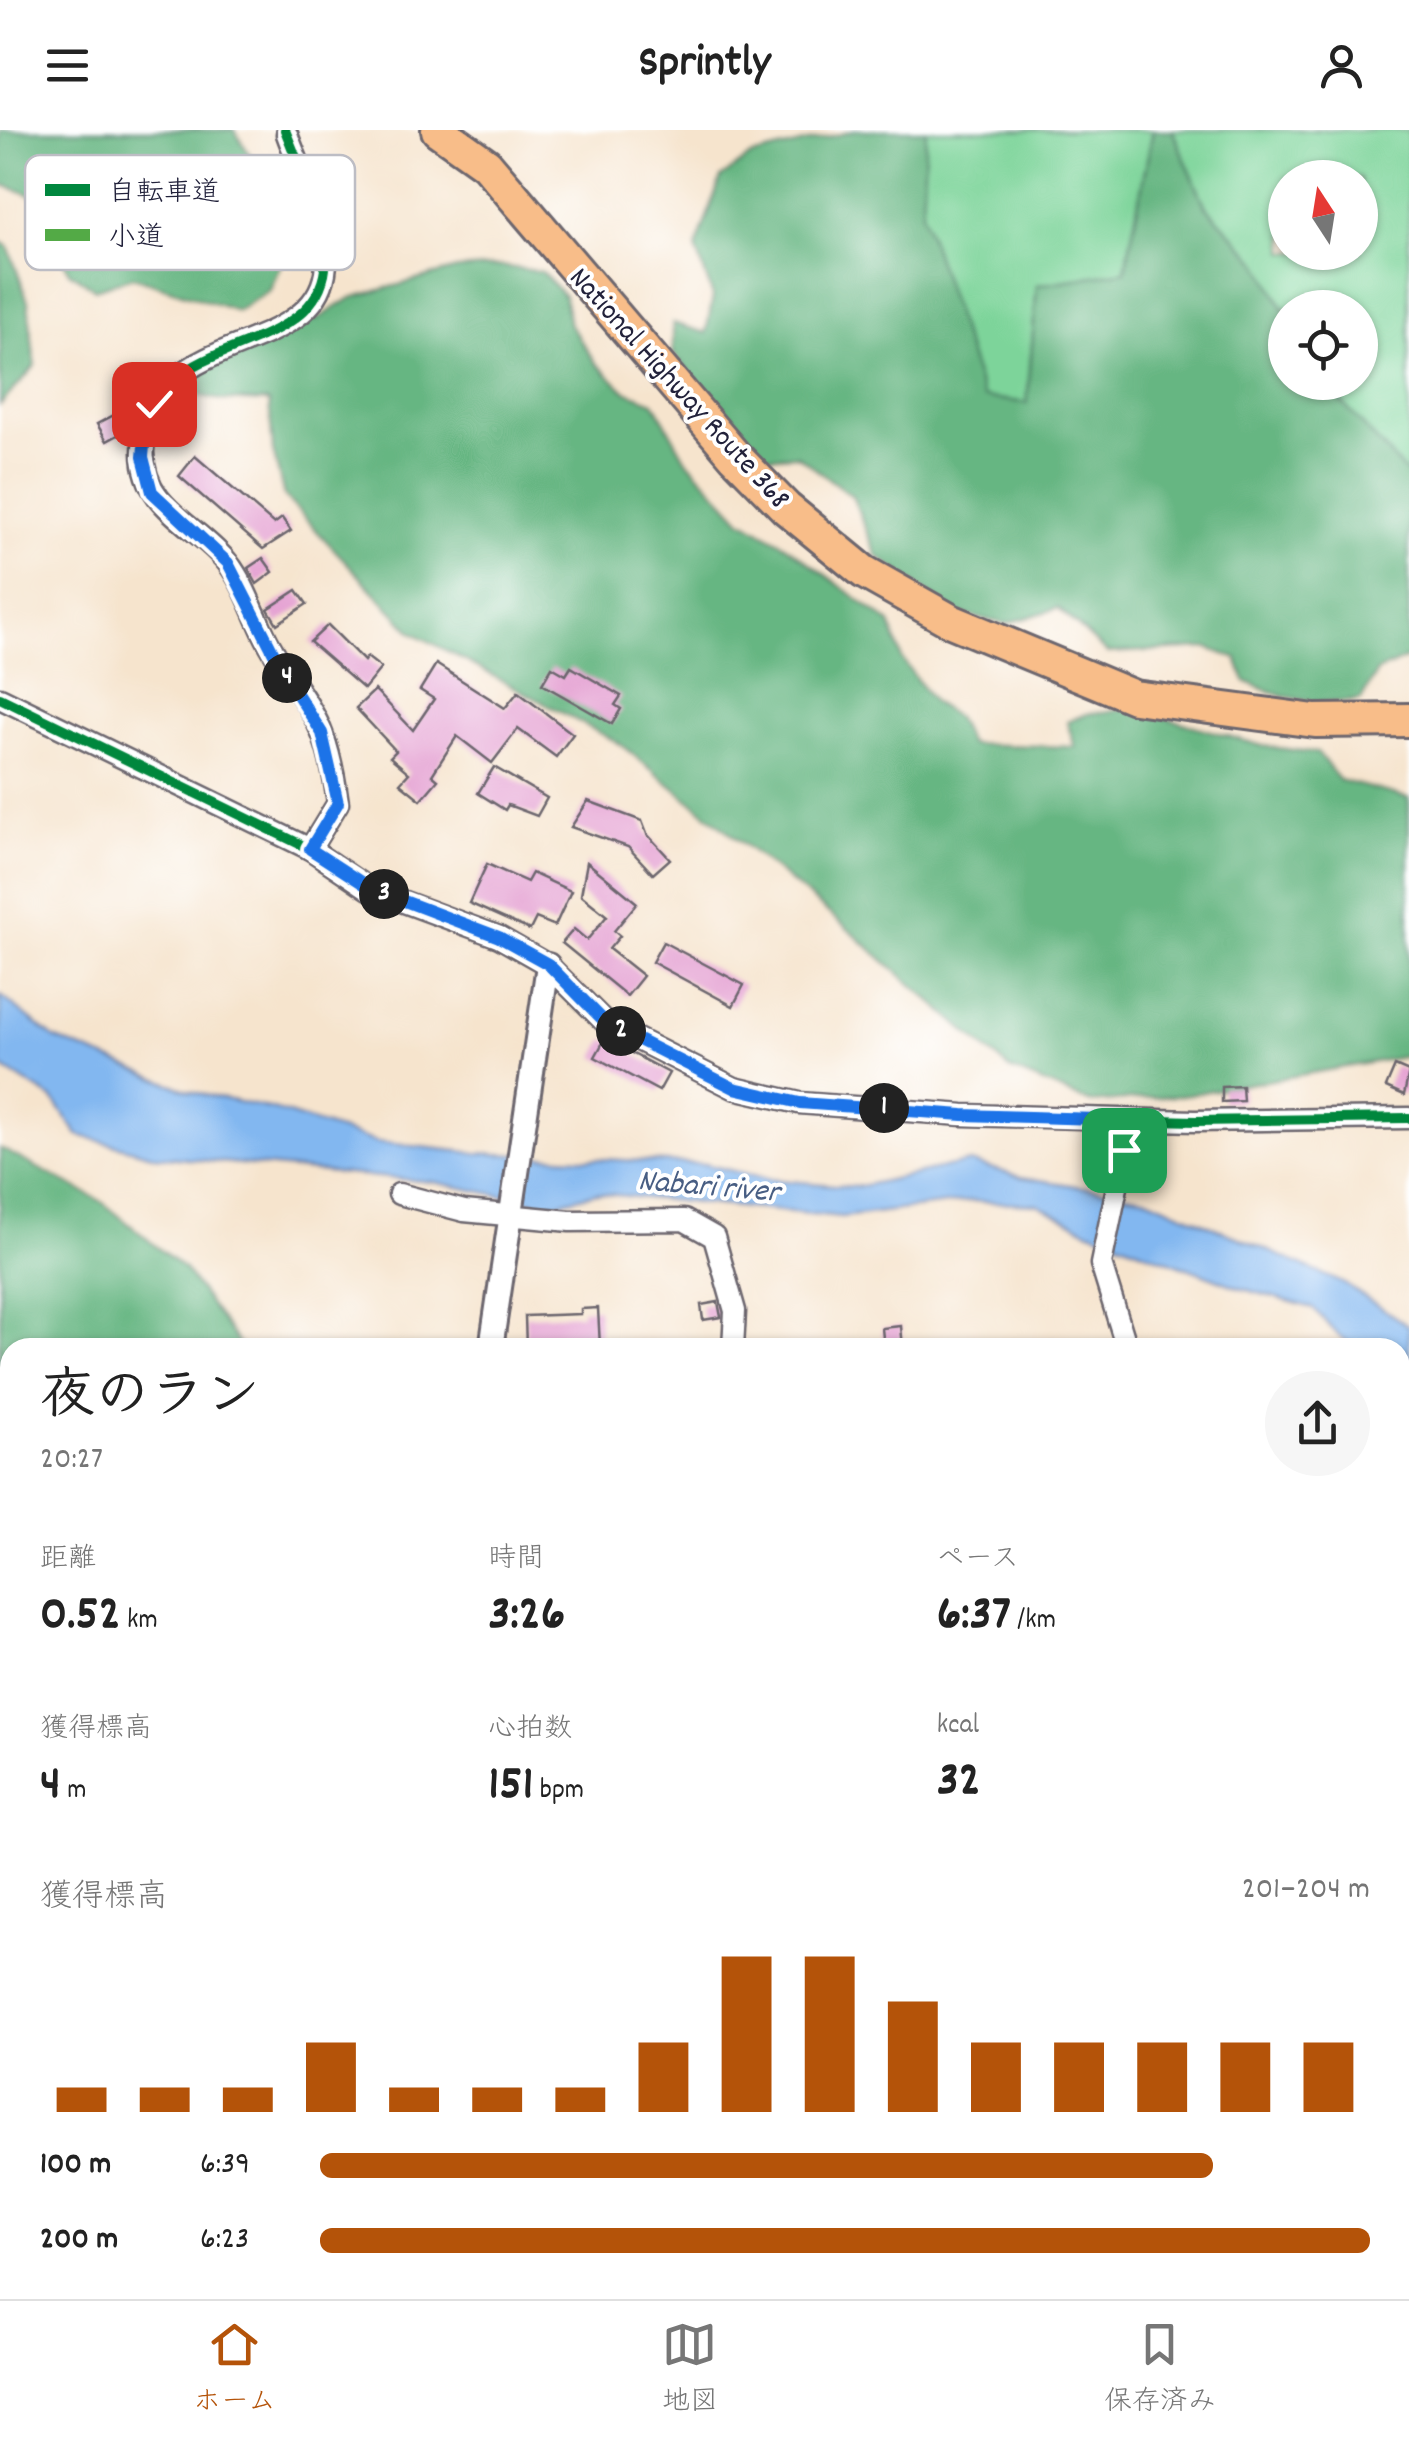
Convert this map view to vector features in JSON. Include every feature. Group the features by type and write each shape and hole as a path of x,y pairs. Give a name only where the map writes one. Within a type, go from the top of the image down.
{"highway":[{"name":"National Highway Route 368","path":"438,130 486,164 735,456 786,508 864,572 951,621 1134,697 1315,721 1409,720"}],"street":[{"path":"287,134 294,155"},
{"path":"310,849 338,803 322,733 284,673 228,563 152,492 143,457 146,424 172,377 278,327 314,302 325,270"},
{"path":"0,698 310,849 370,888 499,937 548,964 607,1024 734,1088 800,1103 963,1115 1131,1120 1409,1118"},
{"path":"492,1338 548,964"},
{"path":"1123,1338 1101,1264 1131,1120"},
{"path":"399,1194 464,1211 570,1220 684,1220 714,1238 735,1311 734,1338"}],"green space":[{"path":"0,130 234,130 250,155 25,155 25,193 0,184"},
{"path":"857,130 926,130 922,213 983,397 1027,403 1037,285 1125,271 1153,130 1172,130 1205,205 1260,264 1274,290 1268,290 1268,400 1340,400 1409,476 1409,657 1377,672 1361,700 1316,702 1288,697 1245,681 1237,659 1208,648 1107,653 1058,608 1006,624 955,613 877,556 852,496 797,455 760,457 673,353 673,323 706,333 713,297 696,248 721,178 751,156"},
{"path":"926,130 1153,130 1125,271 1037,285 1027,403 983,398 921,213"},
{"path":"1172,130 1409,130 1409,476 1340,400 1378,400 1378,290 1274,290 1260,264 1205,205"},
{"path":"0,241 8,246 28,301 35,366 0,405"},
{"path":"501,266 542,272 564,296 570,325 596,363 625,391 654,402 685,458 742,520 787,546 890,623 902,659 934,703 956,717 969,744 1075,747 1067,722 1086,714 1132,708 1263,746 1318,753 1339,780 1409,798 1409,1056 1185,1095 1091,1103 1009,1069 841,923 620,744 412,632 284,496 273,451 269,402 222,400 174,391 220,361 321,317 351,298 457,269"},
{"path":"278,270 270,290 237,311 133,277 95,289 69,272"},
{"path":"0,1148 101,1201 184,1269 234,1338 0,1338"}],"water":[{"name":"Nabari river","path":"0,995 54,1038 189,1091 276,1110 376,1142 476,1153 705,1164 766,1179 856,1187 970,1162 1021,1177 1145,1197 1343,1283 1409,1326 1409,1338 1341,1338 1313,1308 1240,1288 1088,1230 1037,1204 971,1201 842,1217 596,1193 548,1205 433,1182 156,1156 78,1135 53,1099 0,1066"}],"building":[{"path":"116,414 125,431 107,441 97,424"},
{"path":"195,456 274,524 282,518 291,531 263,549 179,476"},
{"path":"263,558 273,572 257,584 248,568"},
{"path":"297,590 307,604 277,624 268,609"},
{"path":"328,625 364,661 367,657 381,668 364,689 310,642"},
{"path":"436,664 505,708 518,692 573,734 556,757 518,729 492,763 457,736 432,775 438,780 421,800 400,783 409,773 390,757 396,751 356,708 375,690 413,730 434,699 420,690"},
{"path":"552,667 566,675 571,667 621,696 615,705 621,709 612,724 542,684"},
{"path":"494,767 547,798 537,816 508,805 505,810 478,793"},
{"path":"588,801 642,821 647,834 670,859 653,874 628,847 571,827"},
{"path":"587,862 637,903 614,931 620,936 609,949 643,976 627,996 562,943 574,929 587,940 607,916 581,895"},
{"path":"487,864 527,882 532,873 571,891 555,926 536,918 530,930 469,903"},
{"path":"663,942 744,985 733,1006 652,962"},
{"path":"605,1039 669,1073 659,1091 595,1057"},
{"path":"1395,1066 1409,1072 1404,1095 1386,1087"},
{"path":"1242,1086 1243,1101 1222,1102 1222,1087"},
{"path":"718,1302 721,1317 703,1320 701,1305"},
{"path":"598,1308 600,1338 526,1338 525,1316 581,1314 581,1309"},
{"path":"901,1326 902,1338 883,1338 882,1328"}],"cycle path":[{"path":"285,130 295,155"},
{"path":"310,849 338,803 324,737 276,656 234,573 216,550 163,503 146,473 143,454 149,414 168,386 194,366 287,323 310,303 324,270"},
{"path":"0,698 310,849 369,889 499,937 548,965 607,1024 734,1088 799,1103 963,1115 1195,1121 1409,1118"}],"route":[{"path":"154,404 146,424 143,457 152,492 228,563 284,673 322,733 338,803 310,849 370,888 499,937 548,964 607,1024 734,1088 800,1103 963,1115 1131,1120 1124,1150"}]}
